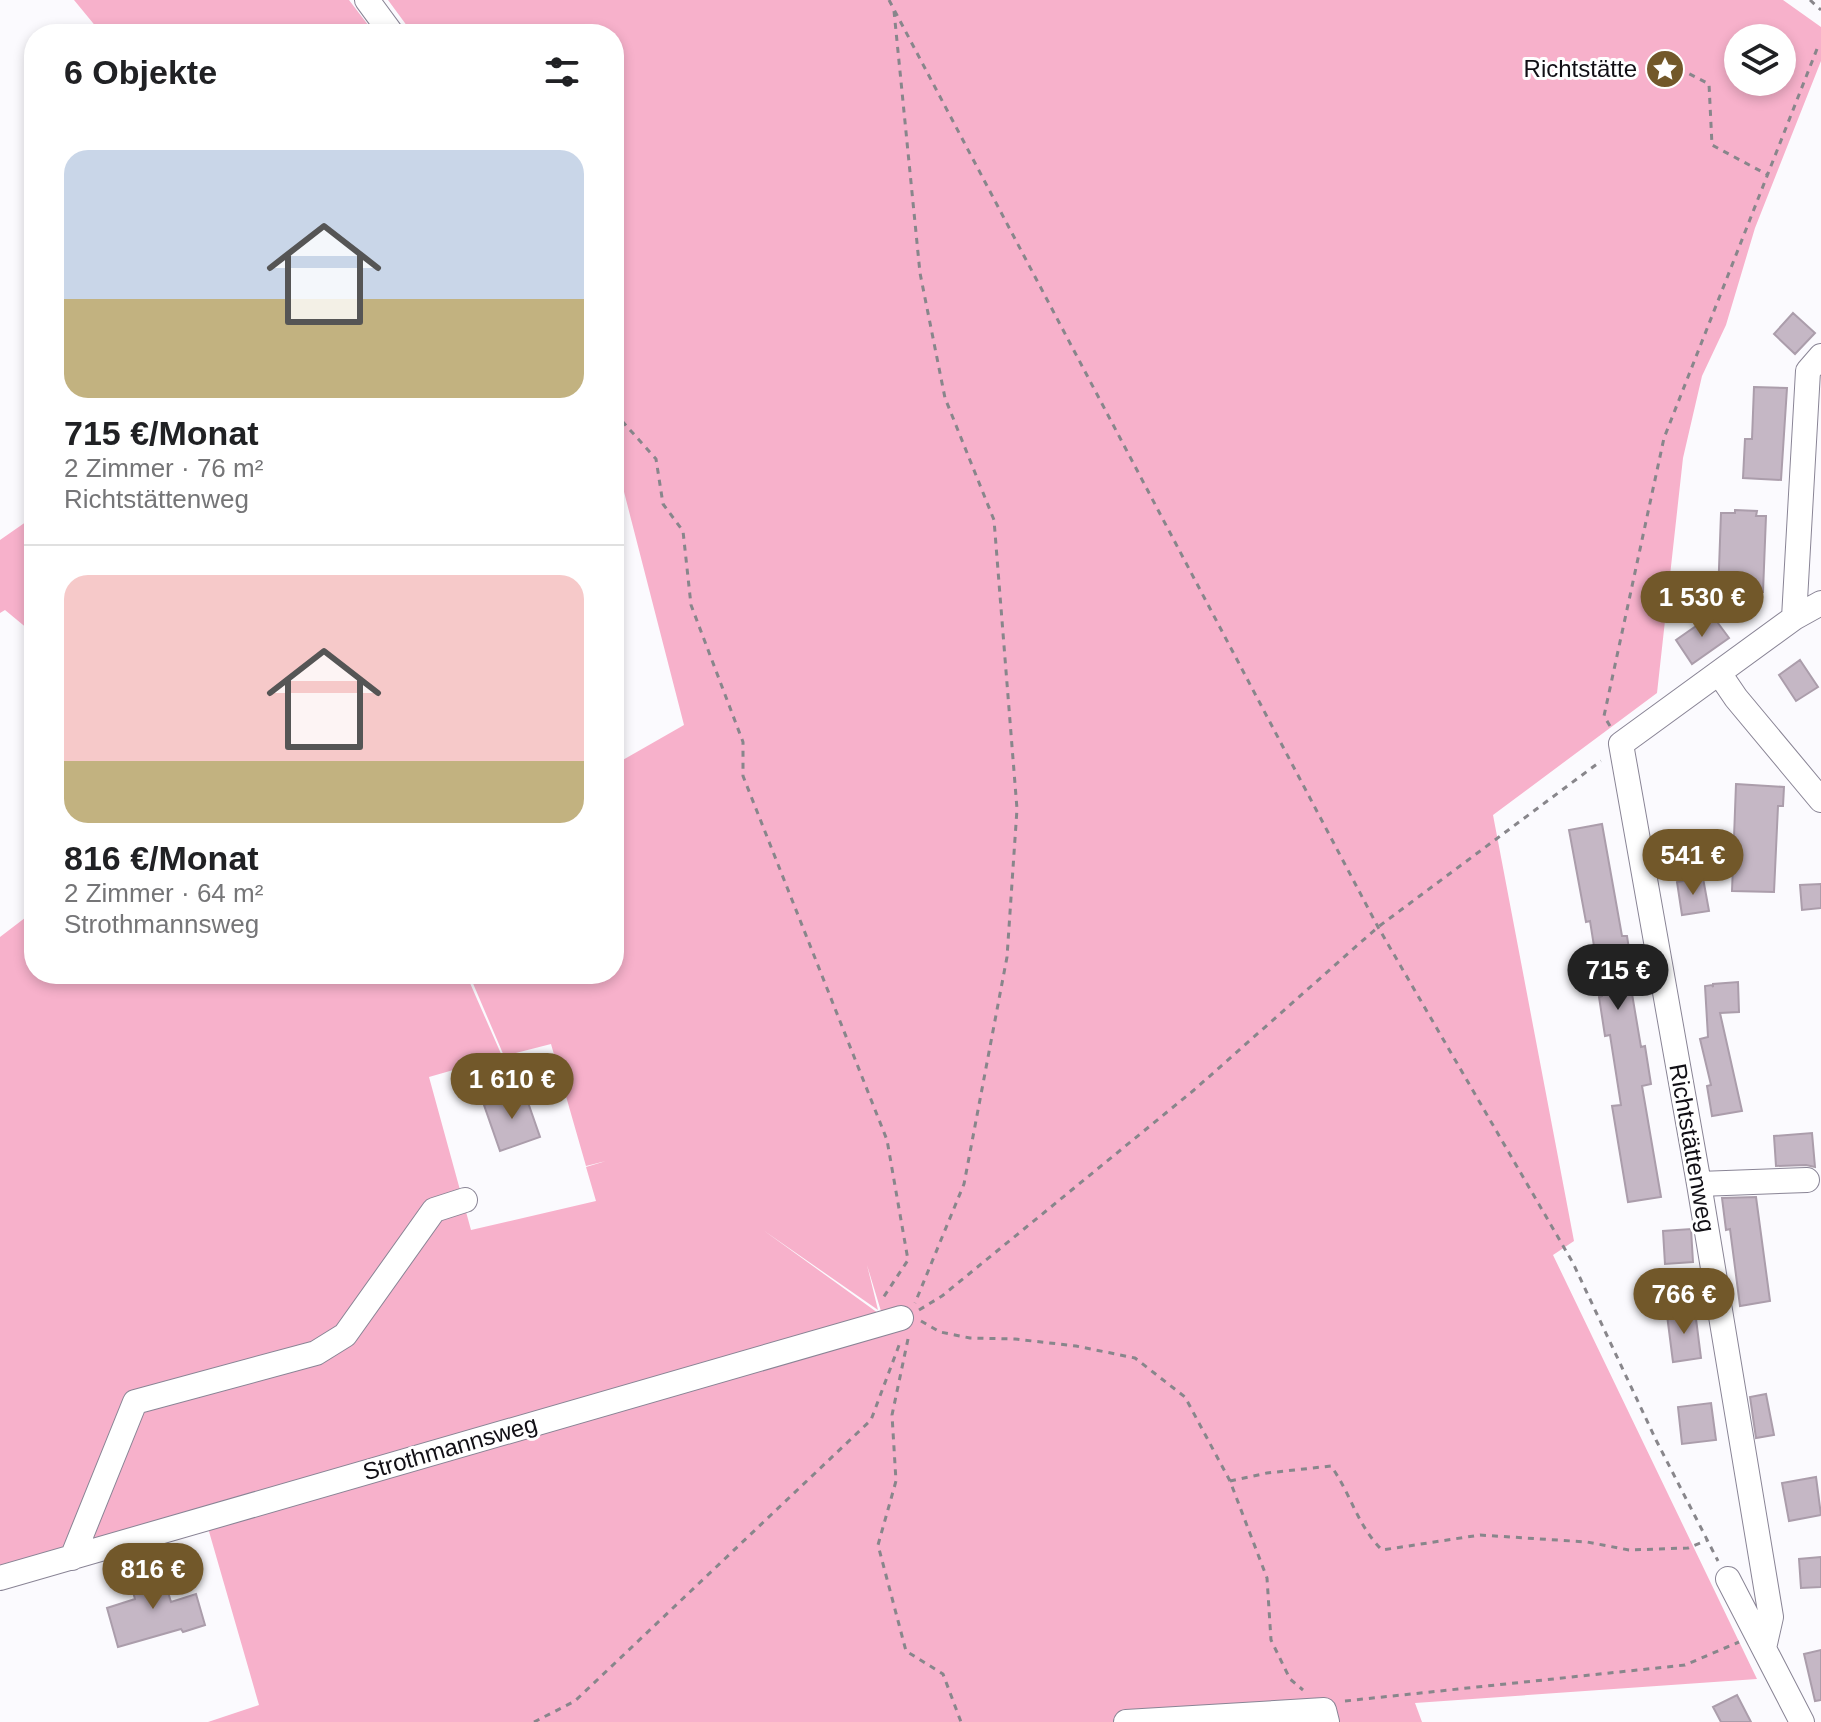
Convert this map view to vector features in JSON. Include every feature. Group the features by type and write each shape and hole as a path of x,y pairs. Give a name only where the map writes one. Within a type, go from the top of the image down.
{"street":[{"path":"367,0 385,24"},
{"path":"1794,618 1808,371 1821,356"},
{"path":"1621,744 1794,618 1821,603"},
{"path":"1719,673 1736,698 1821,800"},
{"name":"Richtstättenweg","path":"1621,744 1771,1617 1760,1642"},
{"path":"1699,1184 1807,1180"},
{"path":"72,1558 135,1402 316,1353 345,1335 434,1210 465,1200"},
{"name":"Strothmannsweg","path":"0,1578 909,1324"},
{"path":"1728,1579 1802,1722"},
{"path":"1126,1722 1325,1716"}],"path":[{"path":"889,0 1378,927 1573,1263 1656,1440 1708,1540 1688,1548 1629,1550 1587,1542 1480,1535 1382,1550 1367,1535 1355,1515 1348,1490 1331,1466 1267,1473 1230,1481"},
{"path":"1810,0 1821,10"},
{"path":"534,1722 575,1701 871,1420 964,1184 1007,957 1017,809 994,520 945,398 920,273 894,11"},
{"path":"961,1722 943,1674 906,1651 878,1545 896,1481 892,1415 909,1324 1194,1090 1378,927 1621,744 1604,716 1664,438 1817,49"},
{"path":"1668,63 1709,84 1712,145 1768,175"},
{"path":"624,423 656,459 663,504 683,531 691,605 743,742 743,776 887,1140 908,1260 880,1303 909,1324 940,1332 970,1338 1076,1346 1135,1358 1185,1397 1230,1481 1267,1578 1271,1640 1290,1679 1325,1716 1342,1702 1685,1665 1760,1642"}],"shaded area":[{"path":"74,0 349,0 367,24 94,24"},
{"path":"388,0 1783,0 1821,27 1821,61 1755,228 1726,325 1702,376 1683,458 1657,693 1493,815 1574,1241 1553,1255 1757,1679 1415,1703 1422,1722 208,1722 259,1705 208,1528 887,1331 867,1265 878,1310 763,1230 878,1313 0,1569 0,937 24,919 24,984 470,984 502,1056 429,1077 471,1230 596,1201 586,1167 606,1161 586,1166 551,1044 504,1056 473,984 624,984 624,759 684,725 624,492 624,24 406,24"},
{"path":"24,523 24,626 5,610 0,613 0,540"}],"building":[{"path":"1793,313 1815,333 1795,354 1774,334"},
{"path":"1754,387 1787,388 1781,480 1743,478 1745,439 1752,439"},
{"path":"1735,510 1757,511 1756,516 1766,516 1763,592 1753,592 1753,597 1718,596 1721,513 1735,513"},
{"path":"1712,615 1729,638 1692,664 1676,640"},
{"path":"1800,660 1818,687 1796,701 1779,675"},
{"path":"1736,784 1784,787 1783,806 1778,806 1774,892 1732,891"},
{"path":"1602,824 1622,936 1627,936 1633,975 1629,976 1641,1047 1645,1046 1651,1084 1642,1086 1661,1197 1628,1202 1612,1106 1621,1105 1610,1035 1605,1036 1590,921 1586,922 1569,830"},
{"path":"1703,878 1709,911 1682,915 1677,882"},
{"path":"1821,884 1821,908 1802,910 1800,885"},
{"path":"1738,982 1739,1012 1720,1013 1742,1111 1712,1116 1707,1086 1711,1085 1700,1039 1708,1037 1705,986"},
{"path":"524,1091 540,1137 500,1151 484,1105"},
{"path":"1812,1133 1815,1167 1776,1166 1774,1136"},
{"path":"1756,1197 1770,1301 1740,1306 1730,1229 1726,1230 1722,1198"},
{"path":"1691,1229 1693,1262 1665,1264 1663,1231"},
{"path":"1695,1311 1701,1358 1673,1362 1667,1315"},
{"path":"1766,1394 1774,1435 1756,1438 1750,1397"},
{"path":"1711,1403 1716,1440 1682,1444 1678,1407"},
{"path":"1816,1477 1821,1515 1789,1521 1782,1483"},
{"path":"1821,1557 1821,1587 1801,1588 1799,1559"},
{"path":"161,1569 171,1602 196,1594 205,1625 118,1647 107,1608 135,1599 129,1578"},
{"path":"1821,1650 1821,1700 1815,1701 1804,1654"},
{"path":"1737,1695 1751,1722 1721,1722 1713,1707"}],"place":[{"name":"Richtstätte","path":"1665,69"}]}
